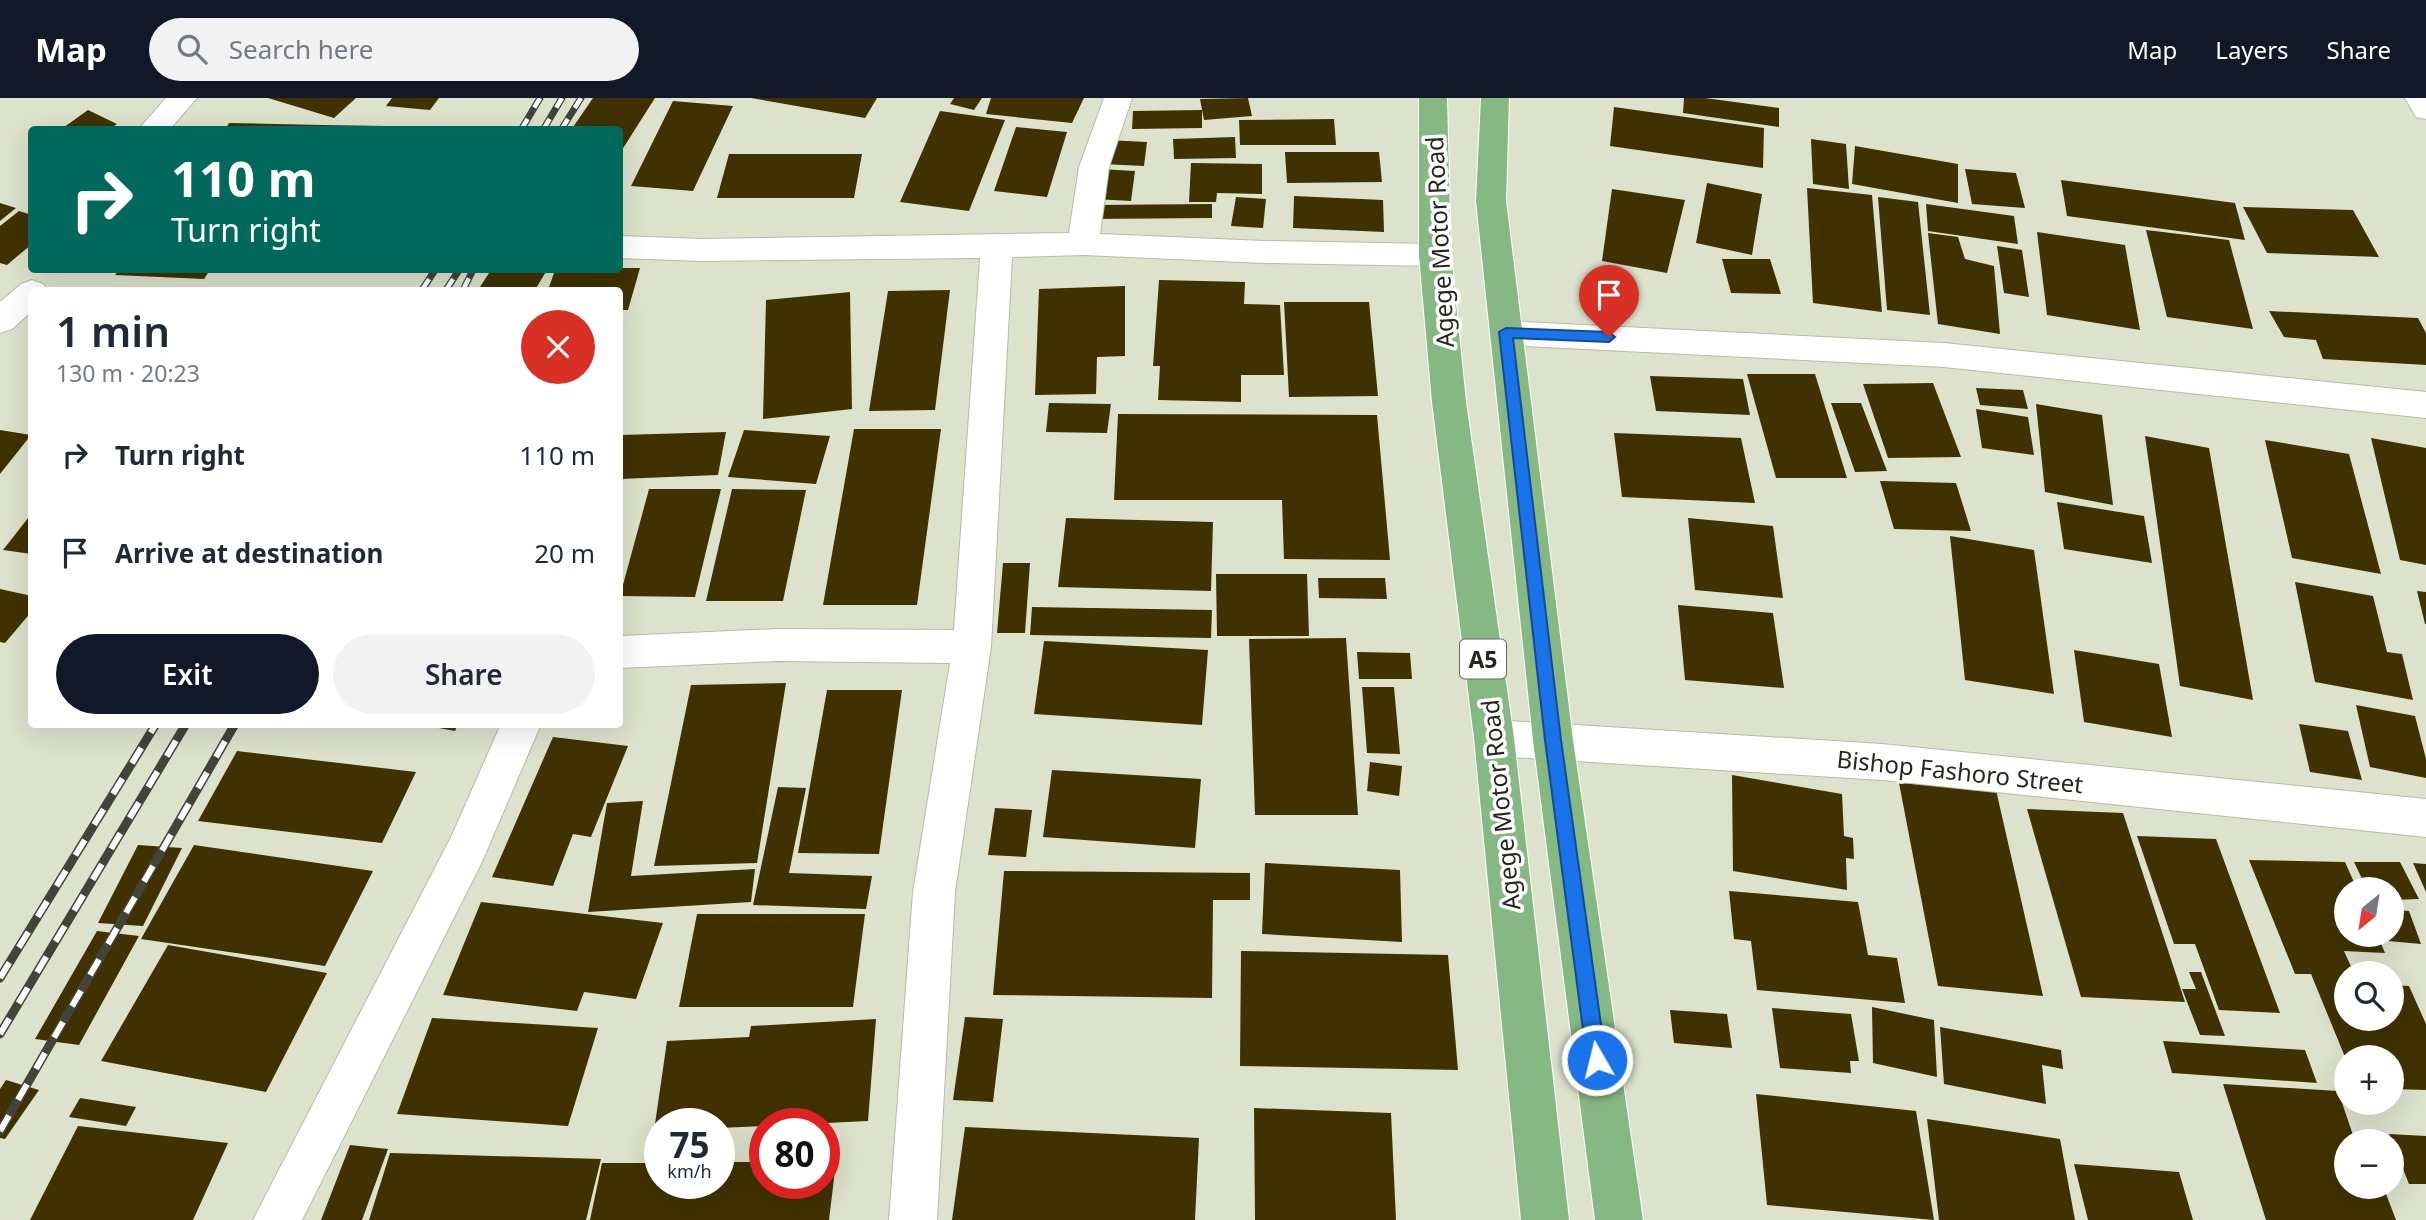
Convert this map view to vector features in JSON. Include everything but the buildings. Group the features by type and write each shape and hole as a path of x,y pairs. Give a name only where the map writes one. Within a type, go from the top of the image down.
{"highway":[{"name":"Agege Motor Road","path":"1433,98 1435,255 1449,402 1494,738 1545,1220"},
{"name":"A5","path":"1495,98 1491,201 1553,740 1619,1220"}],"street":[{"path":"156,126 183,98"},
{"path":"1083,244 1094,167 1118,98"},
{"path":"2419,98 2426,110"},
{"path":"623,247 702,250 1083,244 1264,252 1435,255"},
{"path":"913,1220 934,892 972,647 997,247"},
{"path":"0,321 28,295"},
{"path":"1506,332 1944,355 2426,405"},
{"path":"623,652 778,645 972,647"},
{"path":"277,1220 467,848 519,728"},
{"name":"Bishop Fashoro Street","path":"1494,738 1882,762 2426,818"}],"railway":[{"path":"523,126 540,98"},
{"path":"545,126 562,98"},
{"path":"564,126 581,98"},
{"path":"424,287 433,273"},
{"path":"448,287 457,273"},
{"path":"464,287 472,273"},
{"path":"0,978 154,728"},
{"path":"0,1034 184,728"},
{"path":"0,1131 233,728"}],"route":[{"path":"1597,1060 1553,740 1506,332 1609,337"}]}
